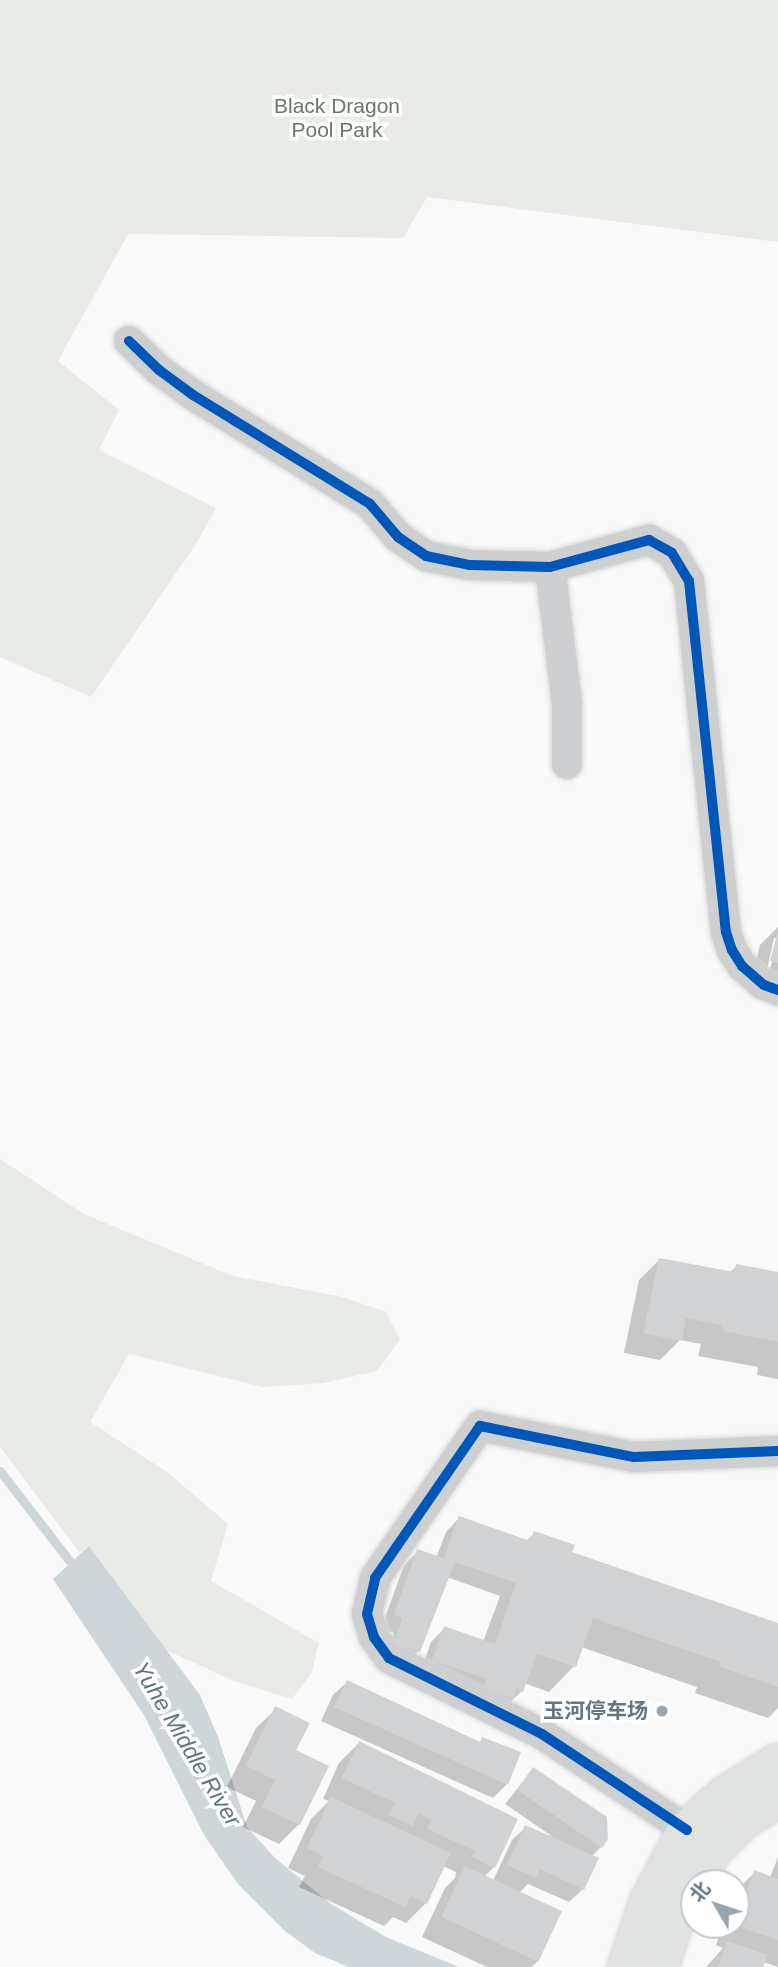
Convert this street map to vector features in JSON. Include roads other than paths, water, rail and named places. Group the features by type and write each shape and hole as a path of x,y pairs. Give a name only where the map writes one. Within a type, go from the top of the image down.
{"main road":[{"path":"645,1957 648,1904 687,1830 725,1796 778,1763"},
{"path":"645,1957 676,1916 712,1850 744,1819 778,1798"}],"street":[{"path":"129,341 159,370 193,395 370,504 398,537 426,556 470,565 550,567 649,540 672,553 685,570 689,581 726,932 732,950 742,966 764,985 778,990"},
{"path":"550,567 567,704 567,764"},
{"path":"687,1830 542,1734 388,1658 374,1637 367,1614 373,1585 381,1565 480,1426 634,1457 778,1451"}],"water":[{"path":"89,1546 200,1695 218,1737 247,1827 275,1858 331,1904 386,1937 459,1967 349,1967 315,1953 285,1931 238,1884 204,1835 144,1715 53,1579"}],"waterway":[{"name":"Yuhe Middle River","path":"0,1471 78,1572"}],"place":[{"name":"玉河停车场","path":"662,1711"}],"park label":[{"name":"Black Dragon Pool Park","path":"337,118"}]}
